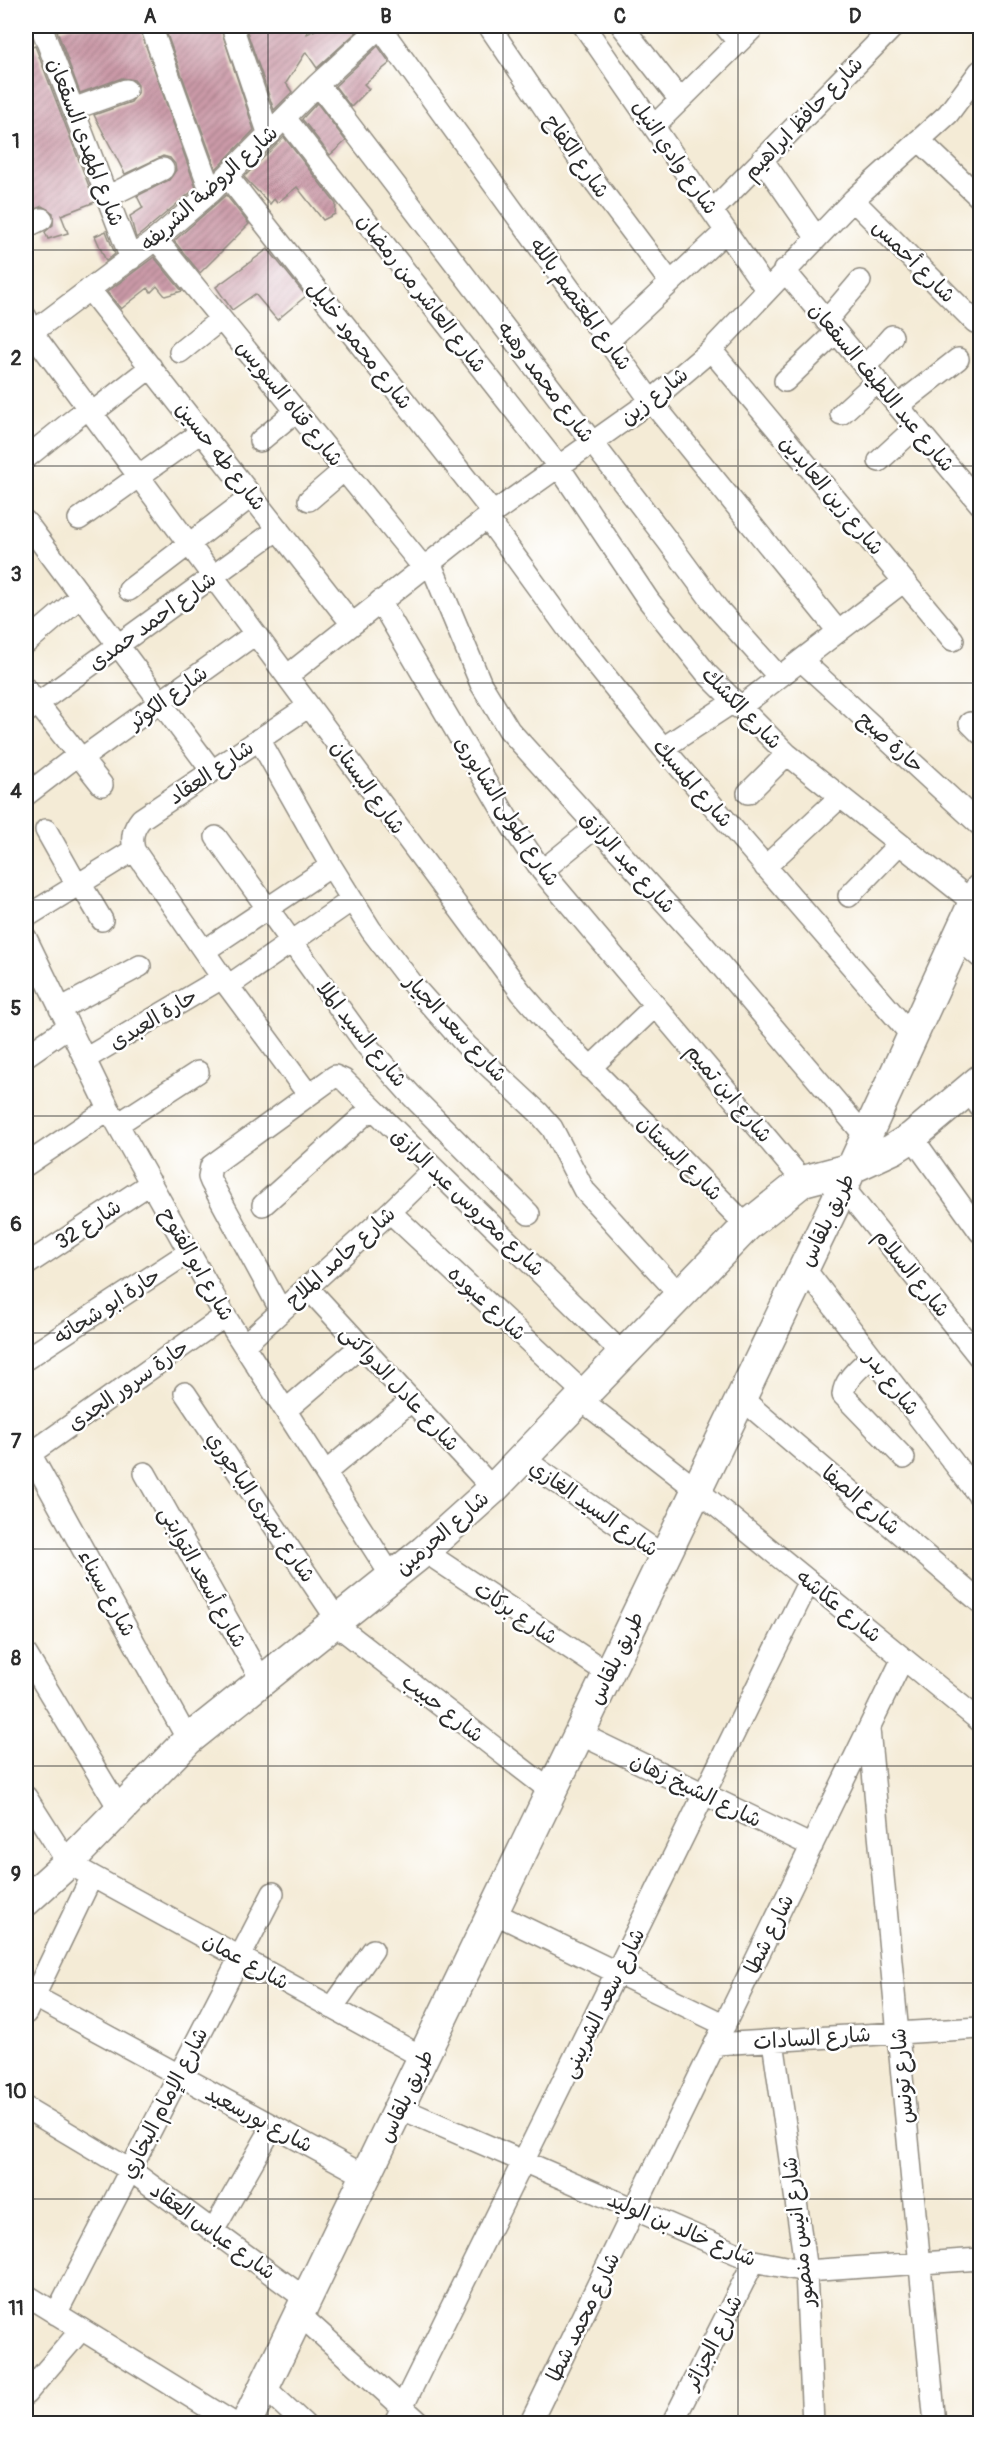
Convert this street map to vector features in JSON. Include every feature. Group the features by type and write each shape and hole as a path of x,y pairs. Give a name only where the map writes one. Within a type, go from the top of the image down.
{"main road":[{"name":"طريق بلقاس","path":"246,2424 848,1178 912,1036 969,947 977,896"},
{"name":"شارع الحرمين","path":"26,1901 80,1870 120,1810 188,1740 424,1551 493,1489 747,1226 803,1181 848,1178 873,1159 912,1137 977,1093"}],"street":[{"name":"شارع المهدى السقعان","path":"41,26 131,259"},
{"path":"151,26 211,192"},
{"path":"232,26 269,135"},
{"name":"شارع الروضة الشريفه","path":"28,329 89,290 131,259 211,192 318,84 380,26"},
{"name":"شارع المعتصم بالله","path":"380,26 651,401 838,631"},
{"name":"شارع الكفاح","path":"489,26 592,178 670,282"},
{"name":"شارع وادي النيل","path":"584,26 766,289"},
{"path":"622,26 680,100"},
{"path":"654,126 680,100 732,34 755,26"},
{"name":"شارع حافظ ابراهيم","path":"712,211 894,26"},
{"name":"شارع زين","path":"287,676 426,564 490,515 651,401 711,350 816,237 853,200 948,114 978,81"},
{"name":"شارع محمد وهبه","path":"318,84 717,609 779,676"},
{"path":"73,109 126,90"},
{"name":"شارع العاشر من رمضان","path":"285,118 559,467"},
{"path":"919,140 981,198"},
{"path":"762,159 816,237"},
{"path":"107,197 163,169"},
{"name":"شارع محمود خليل","path":"228,177 490,515"},
{"name":"شارع أحمس","path":"853,200 975,322"},
{"path":"608,341 726,231"},
{"name":"شارع قناه السويس","path":"156,239 344,470 426,564"},
{"name":"شارع عبد اللطيف السقعان","path":"784,270 981,504"},
{"path":"785,381 831,326 860,281"},
{"name":"شارع طه حسين","path":"89,290 352,624"},
{"path":"180,352 221,318"},
{"name":"شارع البستان","path":"28,329 495,960 555,1031 590,1068 747,1226"},
{"path":"842,414 871,374 892,336"},
{"name":"شارع زين العابدين","path":"711,350 953,640"},
{"path":"898,406 958,359"},
{"path":"26,458 151,368"},
{"path":"260,441 296,411"},
{"path":"879,460 916,427"},
{"path":"79,519 201,432"},
{"name":"شارع الكشك","path":"559,467 649,602 692,656 736,705 787,754 899,844 977,896"},
{"path":"309,500 344,470"},
{"path":"129,590 252,496"},
{"name":"شارع المسبك","path":"490,515 570,632 663,748 912,1036"},
{"path":"26,522 212,771"},
{"name":"شارع احمد حمدى","path":"29,701 118,645 278,529"},
{"name":"شارع عبد الرازق","path":"426,564 481,684 494,707 526,750 700,941 866,1137"},
{"path":"663,748 736,705 779,676 904,581"},
{"path":"26,643 81,597"},
{"name":"شارع المولى الشابورى","path":"380,601 511,825 542,871 655,1005"},
{"name":"شارع الكوثر","path":"26,795 255,634"},
{"name":"حارة صبح","path":"801,660 981,825"},
{"path":"29,701 102,785"},
{"name":"شارع العقاد","path":"134,850 132,839 134,828 141,819 309,706"},
{"name":"شارع سعد الجيار","path":"260,739 331,866 371,930 417,990 467,1046 552,1128 584,1190 680,1295"},
{"path":"748,793 787,754"},
{"path":"765,867 840,797"},
{"path":"542,871 596,827"},
{"path":"46,830 102,920"},
{"name":"شارع السيد الملا","path":"216,837 367,1046 529,1214"},
{"path":"849,896 899,844"},
{"path":"26,917 134,850 225,982 308,1094"},
{"path":"204,951 331,866"},
{"name":"حارة العبدى","path":"85,1059 225,982 291,942 352,900"},
{"name":"شارع ابو الفتوح","path":"26,938 31,964 64,1018 114,1116 225,1316 392,1577"},
{"path":"26,1056 64,1018 140,966"},
{"path":"590,1068 655,1005"},
{"name":"شارع ابن تميم","path":"655,1005 803,1181"},
{"path":"26,1165 198,1072"},
{"name":"شارع محروس عبد الرازق","path":"281,1311 211,1182 209,1171 211,1166 335,1076 344,1080 623,1354"},
{"path":"263,1205 372,1108"},
{"path":"912,1137 981,1232"},
{"name":"شارع حامد الملاح","path":"244,1344 390,1212 434,1169"},
{"name":"شارع السلام","path":"848,1178 981,1358"},
{"name":"شارع 32","path":"26,1265 151,1183"},
{"name":"شارع عبوده","path":"390,1212 582,1397 697,1490"},
{"name":"حارة ابو شحاته","path":"26,1359 189,1252"},
{"name":"شارع بدر","path":"804,1268 981,1497"},
{"name":"شارع عادل الدواكنى","path":"307,1287 493,1489"},
{"name":"حارة سرور الجدى","path":"28,1450 225,1316"},
{"path":"286,1410 361,1346"},
{"path":"872,1357 843,1387 843,1395 904,1458"},
{"name":"شارع نصرى الباجوري","path":"184,1394 336,1622"},
{"name":"شارع الصفا","path":"741,1398 981,1602"},
{"path":"326,1472 411,1401"},
{"name":"شارع سيناء","path":"28,1450 188,1740"},
{"name":"شارع السيد الغازي","path":"522,1458 665,1557"},
{"name":"شارع أسعد التوابتى","path":"144,1473 262,1681"},
{"name":"شارع عكاشه","path":"697,1490 981,1721"},
{"name":"شارع بركات","path":"424,1551 609,1674"},
{"name":"شارع سعد الشربينى","path":"399,2415 809,1581"},
{"name":"شارع حبيب","path":"336,1622 552,1792"},
{"path":"26,1654 120,1810"},
{"name":"شارع شطا","path":"636,2210 903,1658"},
{"name":"شارع تونس","path":"869,1729 935,2424"},
{"name":"شارع الشيخ زهان","path":"580,1734 812,1846"},
{"path":"26,1797 80,1870 28,2000"},
{"name":"شارع عمان","path":"80,1870 424,2058"},
{"name":"شارع الإمام البخاري","path":"56,2314 273,1893"},
{"name":"شارع السادات","path":"494,1913 725,2025"},
{"path":"332,2008 373,1950"},
{"name":"شارع بورسعيد","path":"28,2000 179,2075 367,2177"},
{"name":"شارع السادات","path":"716,2044 981,2028"},
{"name":"شارع انيس منصور","path":"773,2041 806,2271 813,2424"},
{"name":"شارع عباس العقاد","path":"26,2108 130,2170 213,2231 304,2308 399,2415 422,2424"},
{"name":"شارع خالد بن الوليد","path":"400,2108 754,2261 806,2271 981,2259"},
{"path":"213,2231 273,2126"},
{"name":"شارع محمد شطا","path":"530,2424 636,2210"},
{"name":"شارع الجزائر","path":"672,2424 754,2261"},
{"path":"28,2303 56,2314 235,2424"},
{"path":"26,2394 81,2330"},
{"path":"264,2387 304,2424"}],"building":[{"path":"70,26 139,26 196,188 136,238 130,216 143,208 137,196 169,180 176,170 175,164 170,158 163,156 125,174 94,115 131,102 138,93 138,85 134,80 122,78 80,93 57,31"},
{"path":"164,26 220,26 254,130 216,169"},
{"path":"245,26 306,26 307,34 324,26 363,26 317,68 306,52 286,83 292,92 274,110"},
{"path":"35,46 95,202 61,215 68,233 48,239 45,232 53,225 53,213 42,206 26,213 26,165 32,162 26,144 26,49"},
{"path":"378,46 390,63 364,84 369,89 351,107 335,86"},
{"path":"317,103 346,141 330,155 302,119"},
{"path":"284,137 336,204 335,214 323,220 297,187 277,203 274,199 270,204 244,177"},
{"path":"226,195 249,224 200,273 174,241"},
{"path":"106,231 115,254 106,261 95,236"},
{"path":"268,249 306,296 277,320 255,294 232,310 216,287"},
{"path":"154,257 182,291 165,296 157,286 151,292 148,288 121,309 107,292"}]}
